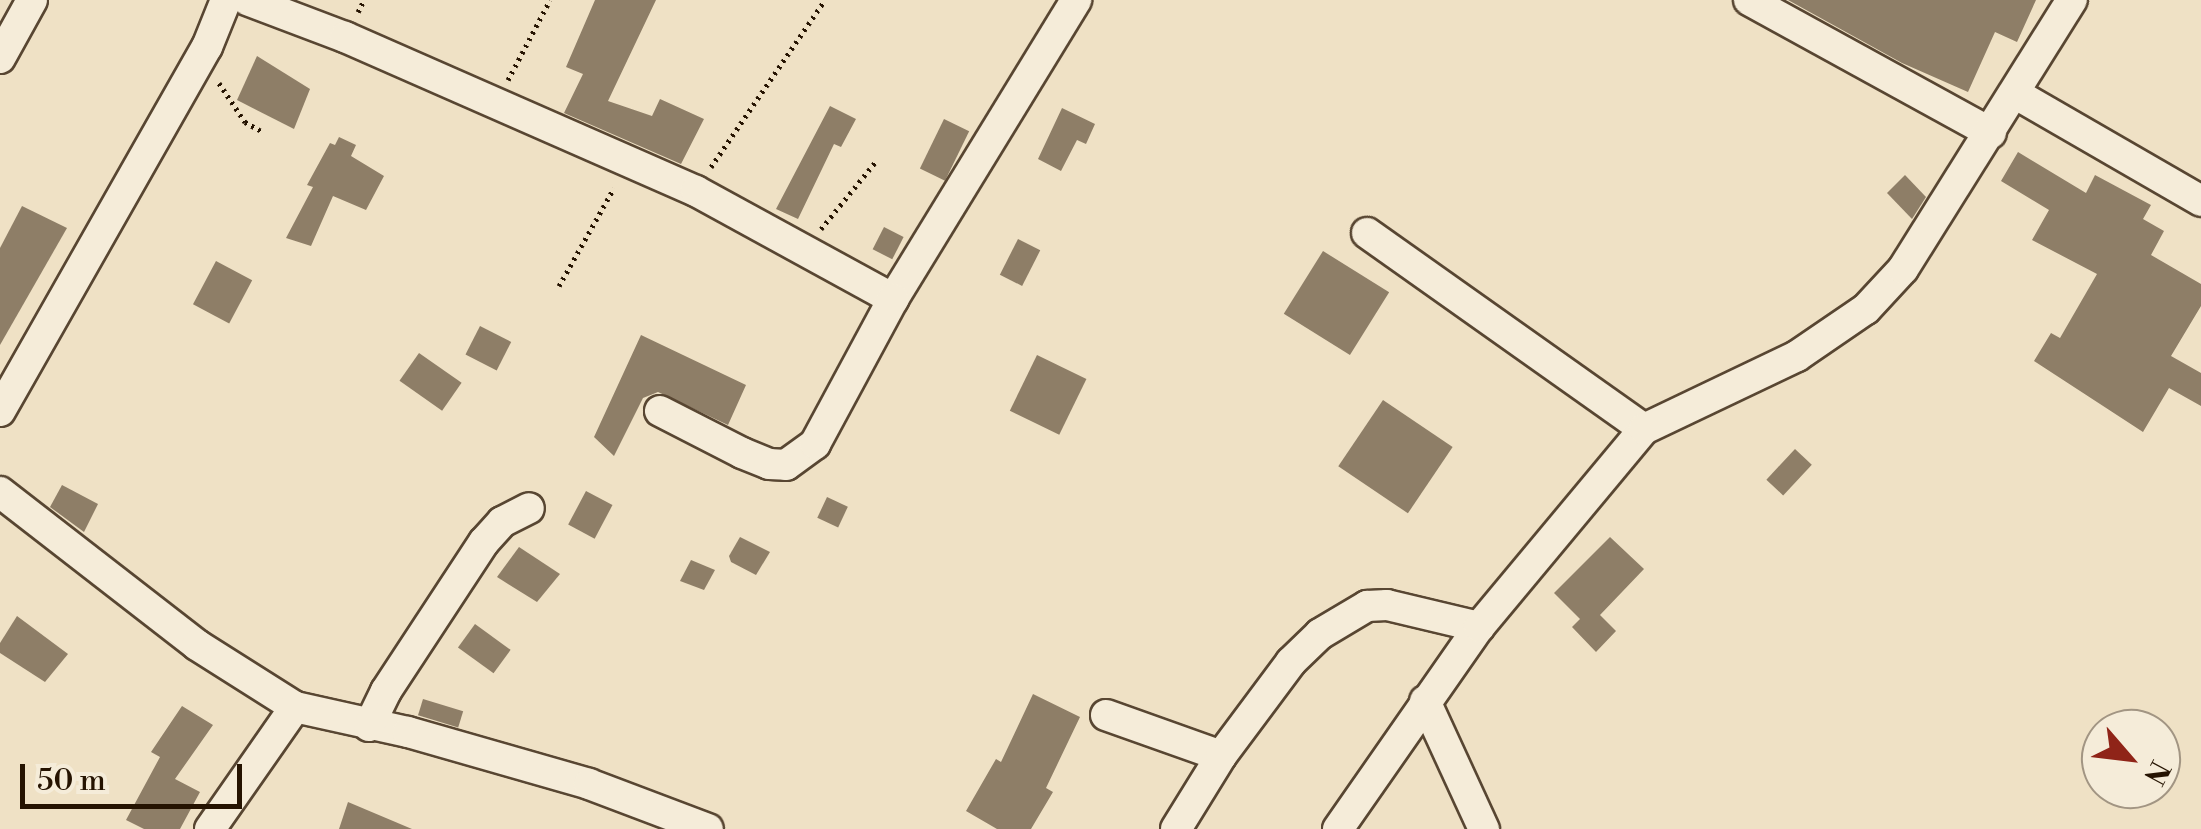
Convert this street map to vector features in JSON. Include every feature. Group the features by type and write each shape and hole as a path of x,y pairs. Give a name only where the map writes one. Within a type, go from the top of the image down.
{"street":[{"path":"0,58 32,0"},
{"path":"0,411 207,46 226,0"},
{"path":"246,0 345,37 696,191 893,299"},
{"path":"660,410 769,464 786,464 815,444 893,299 1076,0"},
{"path":"1750,0 1990,132"},
{"path":"1338,829 1424,701 1480,627 1644,429 1797,356 1866,309 1902,269 2072,0"},
{"path":"2016,94 2201,201"},
{"path":"1367,233 1644,429"},
{"path":"0,492 197,645 295,707 589,784 708,829"},
{"path":"369,726 386,691 484,542 502,522 530,508"},
{"path":"1176,829 1221,756 1291,662 1320,634 1367,606 1387,606 1480,627"},
{"path":"1424,701 1484,829"},
{"path":"210,829 295,707"},
{"path":"1106,715 1221,756"}],"path":[{"path":"495,105 550,0"},
{"path":"696,191 825,0"},
{"path":"207,46 232,106 245,122 263,132"},
{"path":"803,251 877,160"},
{"path":"558,286 628,164"}],"building":[{"path":"595,0 656,0 608,101 652,116 660,99 704,119 681,164 564,113 583,74 566,67"},
{"path":"1788,0 2036,0 2017,42 1995,32 1968,92 1902,63"},
{"path":"257,56 310,89 294,129 237,100"},
{"path":"830,106 856,119 841,147 834,144 798,219 776,209"},
{"path":"1062,108 1095,124 1086,144 1077,140 1061,171 1038,159"},
{"path":"944,119 969,131 945,181 920,168"},
{"path":"339,137 356,145 351,156 384,176 366,210 333,196 311,246 286,238 313,187 307,185 330,143 335,145"},
{"path":"2018,152 2086,193 2095,175 2151,205 2143,219 2164,231 2151,255 2201,284 2201,306 2171,356 2201,373 2201,406 2169,388 2143,432 2034,361 2051,333 2060,338 2097,274 2032,240 2049,210 2001,181"},
{"path":"1905,175 1926,197 1912,219 1887,193"},
{"path":"22,206 67,228 0,345 0,248"},
{"path":"884,227 904,237 892,259 873,249"},
{"path":"1018,239 1040,250 1022,286 1000,275"},
{"path":"1323,251 1389,292 1350,355 1284,314"},
{"path":"216,261 252,280 229,324 193,304"},
{"path":"480,326 511,342 497,370 465,355"},
{"path":"641,335 746,385 728,425 658,392 643,398 614,456 594,437"},
{"path":"419,353 462,383 442,411 399,381"},
{"path":"1037,355 1086,379 1059,435 1010,411"},
{"path":"1383,400 1453,447 1408,513 1338,466"},
{"path":"1795,449 1812,465 1783,495 1766,480"},
{"path":"62,485 98,504 84,532 50,507"},
{"path":"586,491 612,505 595,539 568,525"},
{"path":"827,497 848,507 838,528 817,518"},
{"path":"740,537 770,552 756,575 731,562 729,556"},
{"path":"1610,537 1644,569 1600,615 1616,631 1596,652 1572,627 1580,619 1554,593"},
{"path":"519,547 560,574 537,602 497,577"},
{"path":"691,560 715,570 704,590 680,581"},
{"path":"17,616 68,654 45,682 0,653 0,643"},
{"path":"475,624 511,650 494,673 458,647"},
{"path":"1033,694 1080,717 1046,788 1053,792 1031,829 997,829 966,811 996,759 1001,762"},
{"path":"423,699 463,711 458,728 418,715"},
{"path":"182,706 213,725 175,779 200,792 180,829 144,829 126,820 160,757 151,752"},
{"path":"348,802 412,829 339,829"}]}
